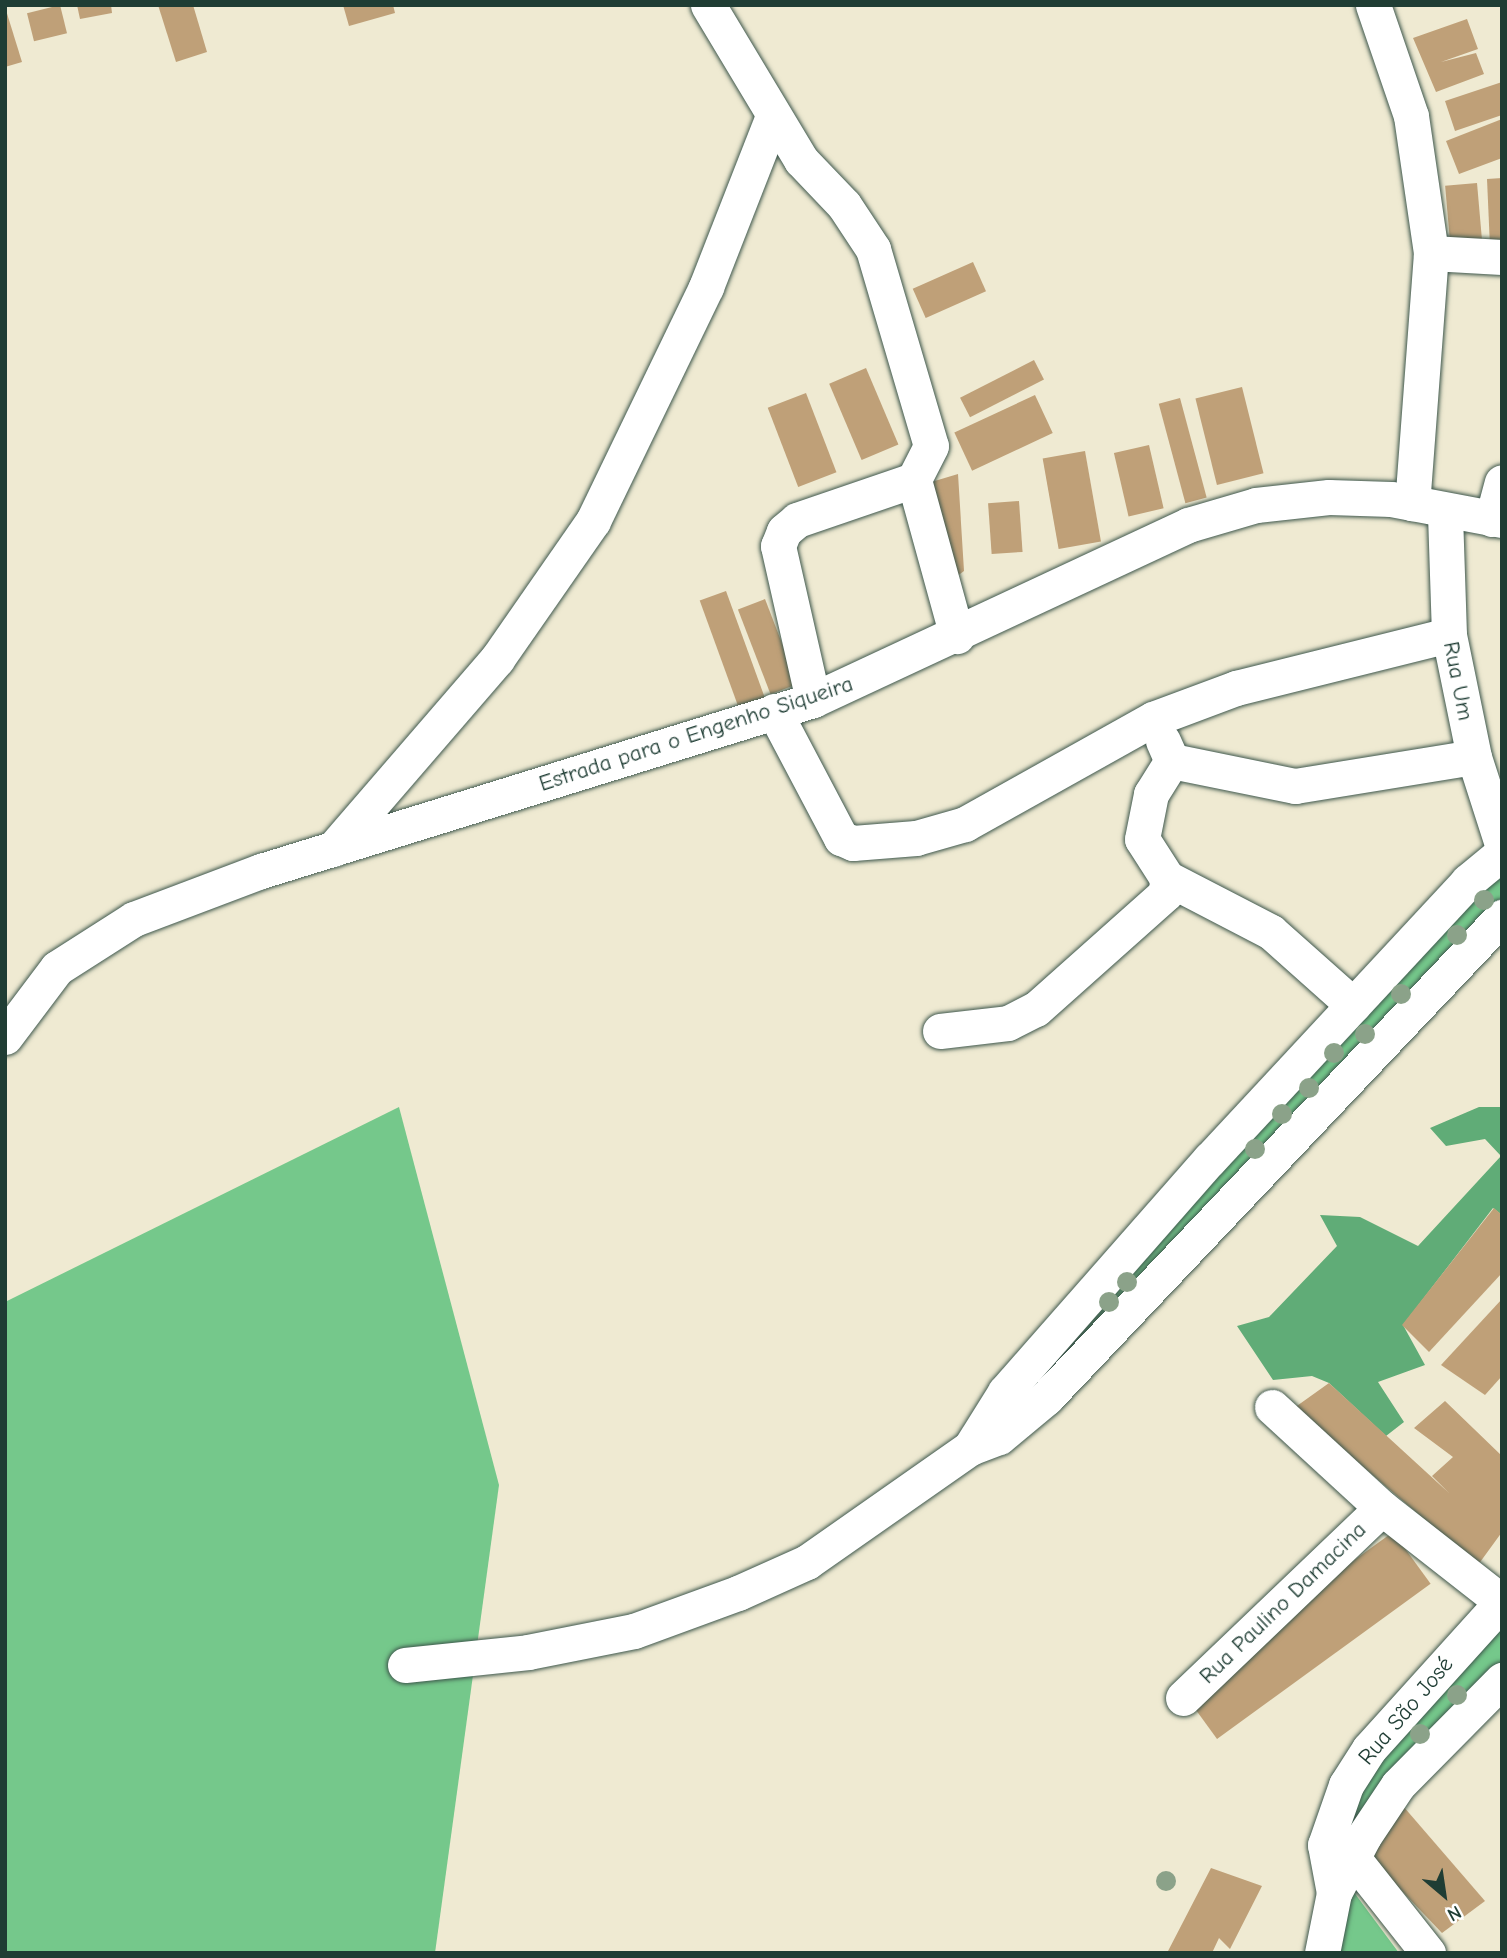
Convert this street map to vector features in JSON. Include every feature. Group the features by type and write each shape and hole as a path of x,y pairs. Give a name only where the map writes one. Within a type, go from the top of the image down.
{"street":[{"path":"708,5 774,116 873,249 931,446 914,480 957,636"},
{"path":"1373,5 1410,116 1431,253 1412,503"},
{"path":"333,849 497,659 593,521 706,287 774,116"},
{"path":"1431,253 1502,257"},
{"path":"813,700 778,546 784,531 797,520 914,480"},
{"path":"1497,519 1502,482"},
{"name":"Estrada para o Engenho Siqueira","path":"5,1037 57,968 95,938 333,849 813,700 957,636 1188,525 1256,505 1329,497 1412,503 1445,514 1497,519"},
{"name":"Rua Um","path":"1445,514 1449,635 1474,757 1502,844"},
{"path":"774,711 831,823 853,844 916,838 965,824 1153,719 1338,659 1449,635"},
{"path":"1153,719 1172,761"},
{"path":"1172,761 1295,786 1474,757"},
{"path":"1172,761 1150,794 1142,839 1167,878 1270,932 1353,1005"},
{"path":"970,1448 1005,1392 1210,1159 1353,1005 1502,853"},
{"path":"940,1031 1008,1023 1036,1009 1166,893 1167,878"},
{"path":"405,1665 528,1652 634,1631 738,1593 879,1517 970,1448 999,1437 1039,1405 1502,917"},
{"path":"1210,1159 1241,1191"},
{"path":"1272,1407 1382,1508 1502,1602"},
{"name":"Rua Paulino Damacina","path":"1183,1698 1382,1508"},
{"name":"Rua São José","path":"1334,1893 1324,1860 1329,1828 1346,1785 1369,1749 1502,1602"},
{"name":"Rua São José","path":"1334,1893 1398,1785 1502,1680"},
{"path":"1329,1828 1427,1953"},
{"path":"1322,1953 1334,1893"}],"green space":[{"path":"1502,853 1502,917 1046,1398 984,1419"},
{"path":"399,1107 499,1485 435,1953 5,1953 5,1302"},
{"path":"1479,1107 1502,1107 1502,1215 1493,1208 1403,1325 1425,1365 1378,1382 1404,1422 1386,1436 1329,1383 1312,1376 1273,1380 1237,1326 1269,1317 1337,1246 1320,1215 1360,1217 1418,1246 1501,1156 1485,1139 1446,1146 1430,1128"},
{"path":"1502,1602 1502,1661 1395,1772 1353,1834 1330,1828"},
{"path":"1353,1891 1399,1953 1341,1953 1342,1908"}],"building":[{"path":"60,5 67,33 34,41 27,13"},
{"path":"77,5 111,5 112,13 80,19"},
{"path":"158,5 193,5 207,52 176,62"},
{"path":"343,5 393,5 395,13 349,26"},
{"path":"5,7 22,62 5,67"},
{"path":"1467,19 1478,49 1441,62 1476,53 1484,74 1436,92 1413,38"},
{"path":"1502,82 1502,115 1455,131 1445,101"},
{"path":"1502,119 1502,158 1459,174 1446,141"},
{"path":"1502,178 1502,247 1490,247 1487,179"},
{"path":"1477,183 1482,246 1451,249 1445,186"},
{"path":"973,262 986,291 926,318 913,289"},
{"path":"1034,360 1044,380 970,417 960,398"},
{"path":"866,368 898,444 862,460 829,384"},
{"path":"1242,387 1264,473 1217,485 1195,399"},
{"path":"806,393 836,472 798,487 768,408"},
{"path":"1035,395 1053,433 972,471 954,433"},
{"path":"1180,398 1207,497 1185,503 1159,404"},
{"path":"1149,445 1164,508 1129,516 1114,453"},
{"path":"1085,451 1101,542 1059,549 1043,458"},
{"path":"958,474 964,571 956,577 928,483"},
{"path":"1019,501 1023,552 992,554 988,503"},
{"path":"726,591 766,702 740,711 700,601"},
{"path":"765,599 798,684 771,694 738,609"},
{"path":"1494,1208 1502,1215 1502,1273 1429,1352 1402,1325"},
{"path":"1502,1299 1502,1376 1485,1395 1441,1365"},
{"path":"1329,1383 1449,1493 1432,1476 1453,1457 1414,1428 1445,1401 1502,1456 1502,1532 1478,1565 1294,1408"},
{"path":"1393,1532 1431,1584 1217,1739 1179,1687"},
{"path":"1403,1806 1485,1901 1442,1933 1359,1846"},
{"path":"1211,1868 1262,1886 1230,1949 1219,1938 1212,1953 1167,1953"}]}
